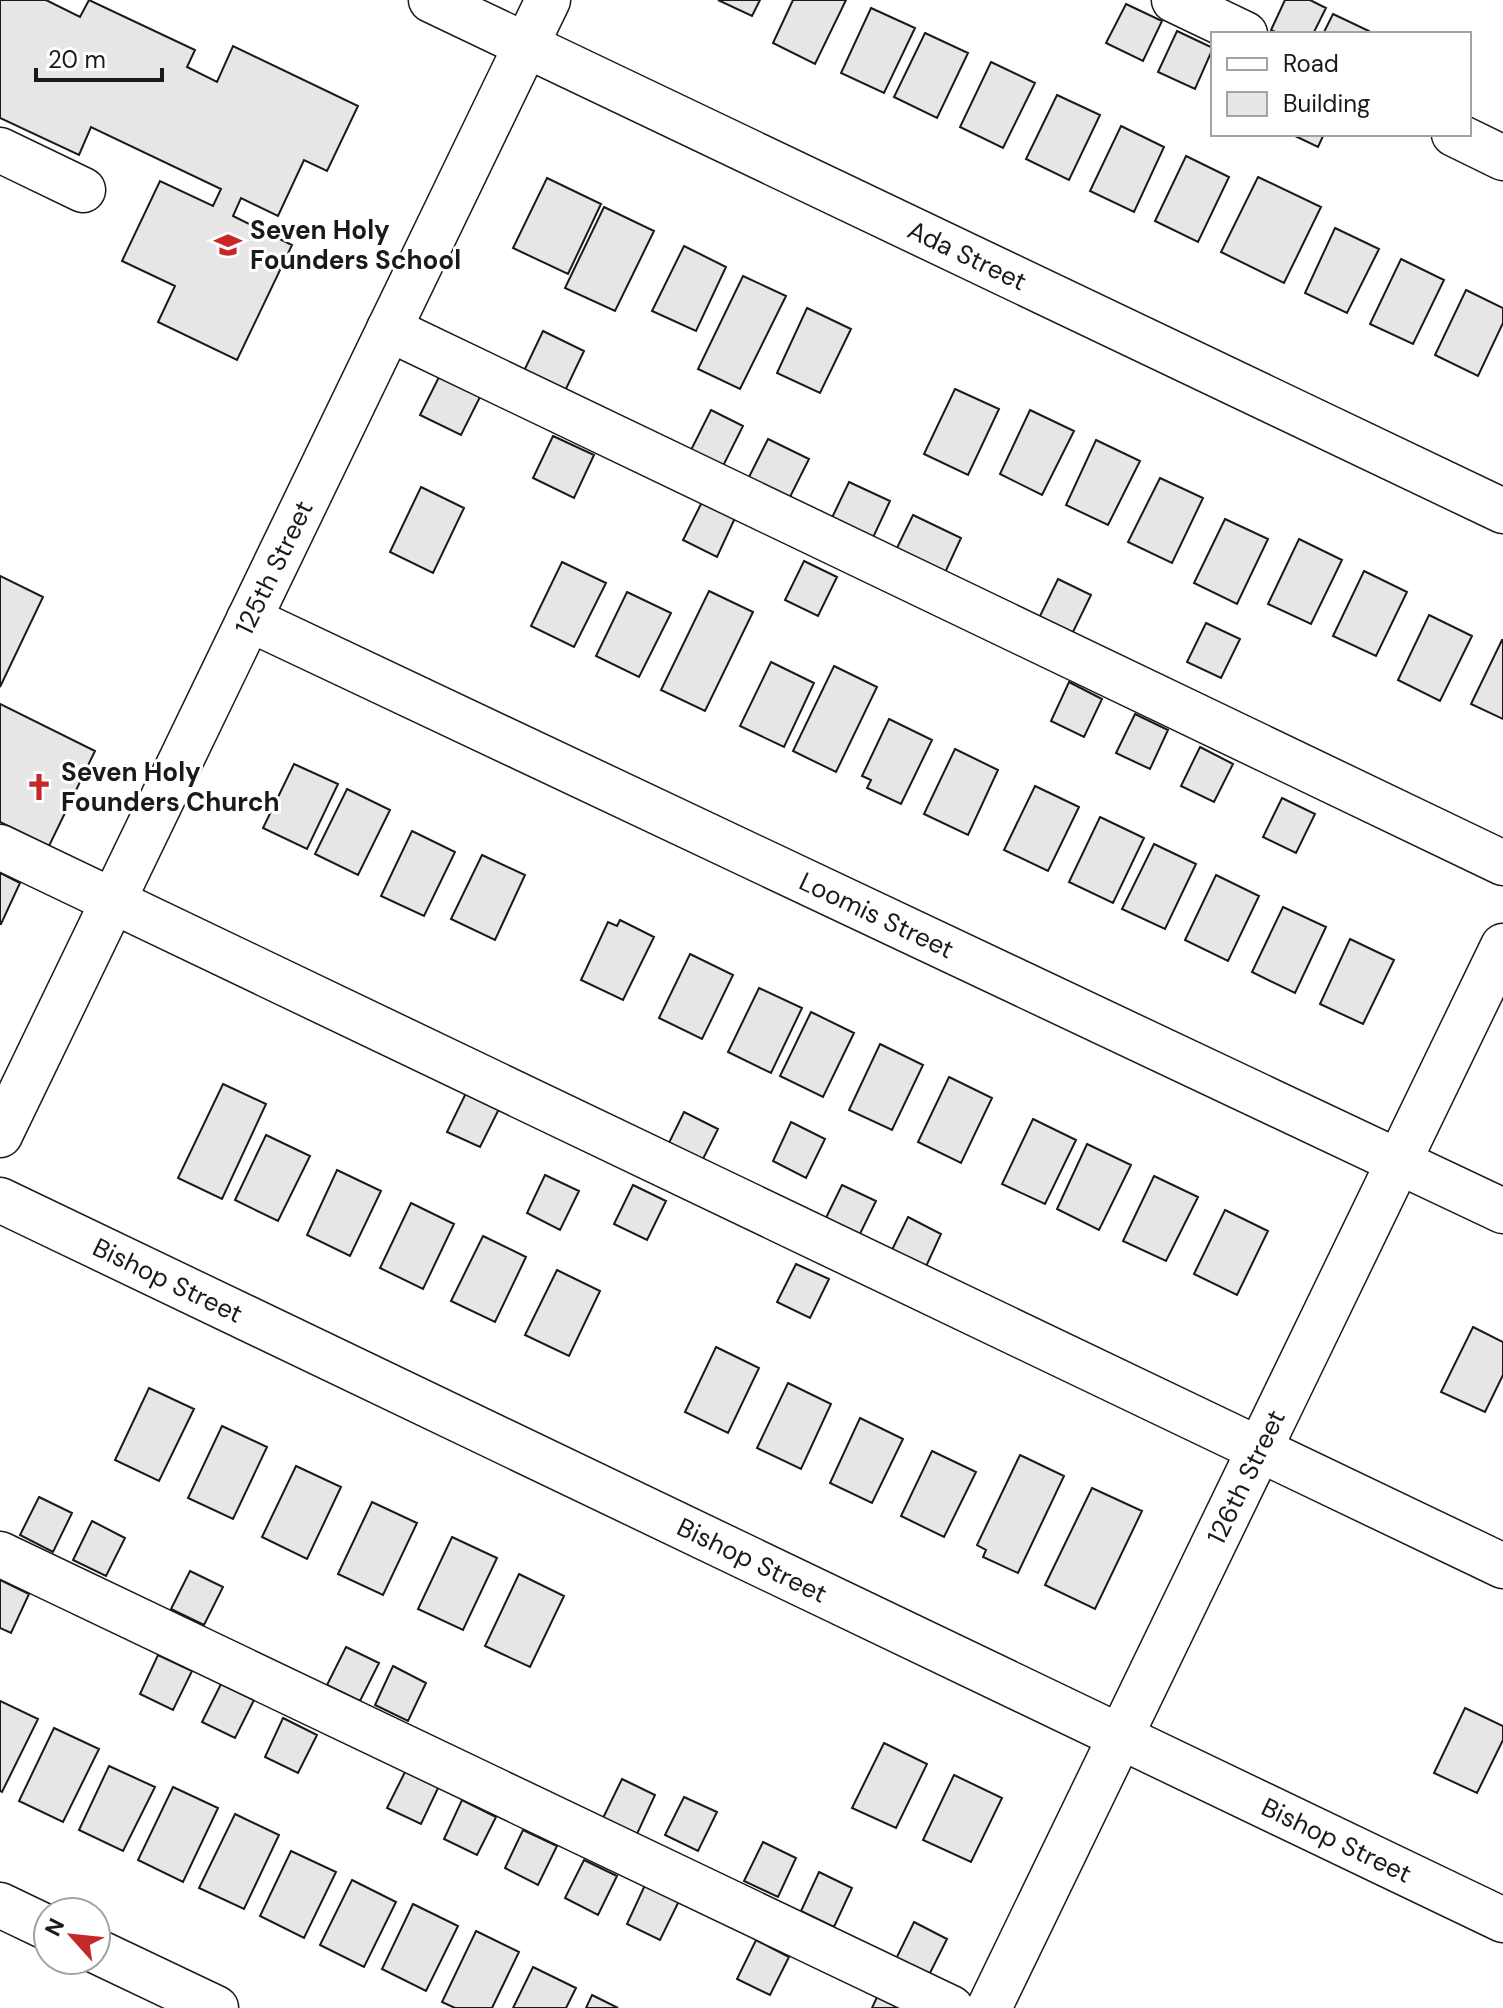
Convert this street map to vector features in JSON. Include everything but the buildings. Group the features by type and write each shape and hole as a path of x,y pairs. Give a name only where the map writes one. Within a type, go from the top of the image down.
{"street":[{"name":"Ada Street","path":"431,0 1503,511"},
{"name":"125th Street","path":"0,1135 548,0"},
{"path":"1174,0 1241,32"},
{"path":"1458,136 1503,158"},
{"path":"0,150 83,190"},
{"path":"389,329 1503,863"},
{"name":"Loomis Street","path":"249,619 1503,1211"},
{"path":"0,847 1503,1566"},
{"name":"126th Street","path":"989,2008 1503,946"},
{"name":"Bishop Street","path":"0,1200 1503,1920"},
{"path":"0,1554 951,2008"},
{"path":"0,1905 32,1920"},
{"path":"112,1959 216,2008"}],"place":[{"name":"Seven Holy Founders School","path":"228,245"},
{"name":"Seven Holy Founders Church","path":"39,787"}]}
